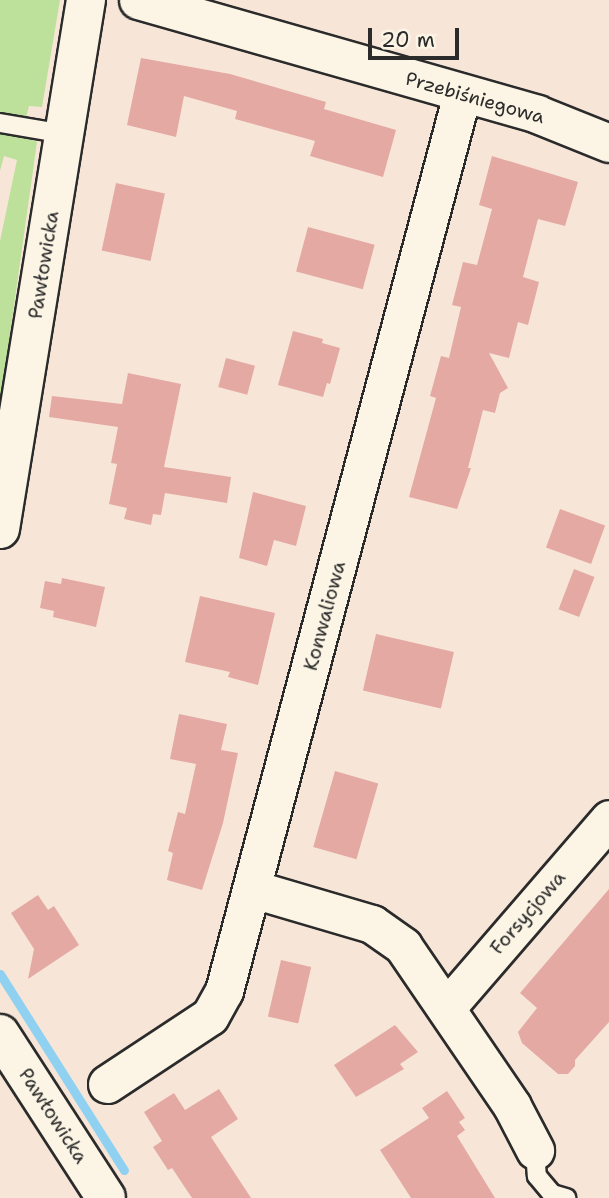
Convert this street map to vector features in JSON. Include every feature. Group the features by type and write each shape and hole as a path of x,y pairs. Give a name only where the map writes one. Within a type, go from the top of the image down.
{"street":[{"name":"Pawłowicka","path":"0,529 86,0"},
{"name":"Przebiśniegowa","path":"138,0 537,114 609,143"},
{"name":"Konwaliowa","path":"107,1084 210,1016 224,990 462,94"},
{"name":"Forsycjowa","path":"447,1007 609,819"},
{"path":"253,889 372,923 403,946 512,1106 535,1150"},
{"name":"Pawłowicka","path":"0,1034 106,1198"}],"lane":[{"path":"0,123 65,134"},
{"path":"535,1150 537,1176 552,1194 566,1198"}],"green space":[{"path":"0,0 60,0 42,107 29,106 26,118 0,114"},
{"path":"0,134 23,136 37,142 0,405 0,241 17,160 4,156 0,171"}],"building":[{"path":"141,58 230,74 326,102 324,109 396,130 383,177 310,156 315,141 235,119 237,111 184,96 176,137 127,125"},
{"path":"492,156 578,182 565,226 538,219 523,277 539,282 528,325 518,322 509,358 489,353 508,388 500,393 495,413 483,410 468,468 471,468 457,509 409,497 436,398 430,396 441,356 449,358 461,307 452,305 463,262 477,265 492,209 479,205"},
{"path":"116,183 165,193 151,261 102,250"},
{"path":"308,227 375,245 363,289 296,271"},
{"path":"293,331 323,339 322,343 340,348 330,384 327,383 323,397 278,385"},
{"path":"226,358 255,366 247,395 218,387"},
{"path":"128,373 181,384 164,467 231,477 227,503 165,493 161,515 153,514 151,525 124,519 127,508 109,504 117,464 111,463 118,427 49,417 52,396 122,404"},
{"path":"253,492 306,506 296,546 274,540 267,566 239,558"},
{"path":"560,509 605,525 591,564 546,548"},
{"path":"574,569 595,577 579,617 559,609"},
{"path":"62,578 105,587 96,627 53,617 54,611 40,608 45,581 61,584"},
{"path":"200,596 275,613 258,685 228,677 230,672 185,662"},
{"path":"376,634 454,652 441,709 363,691"},
{"path":"179,714 227,724 221,750 238,753 223,823 202,890 167,880 173,853 168,851 178,812 185,814 196,764 170,759"},
{"path":"335,771 378,783 356,859 313,847"},
{"path":"609,889 609,1022 575,1060 575,1066 568,1074 558,1074 522,1043 518,1032 537,1008 520,993"},
{"path":"38,895 48,910 54,906 79,945 28,979 34,949 11,913"},
{"path":"281,960 311,967 298,1023 268,1017"},
{"path":"395,1025 418,1052 400,1064 404,1069 356,1097 334,1065"},
{"path":"219,1089 238,1119 211,1137 251,1198 192,1198 172,1168 168,1170 153,1147 162,1141 144,1112 174,1093 185,1110"},
{"path":"447,1091 465,1118 459,1122 465,1130 457,1136 495,1198 411,1198 380,1150 429,1118 422,1108"}],"waterway":[{"path":"0,974 124,1170"}]}
